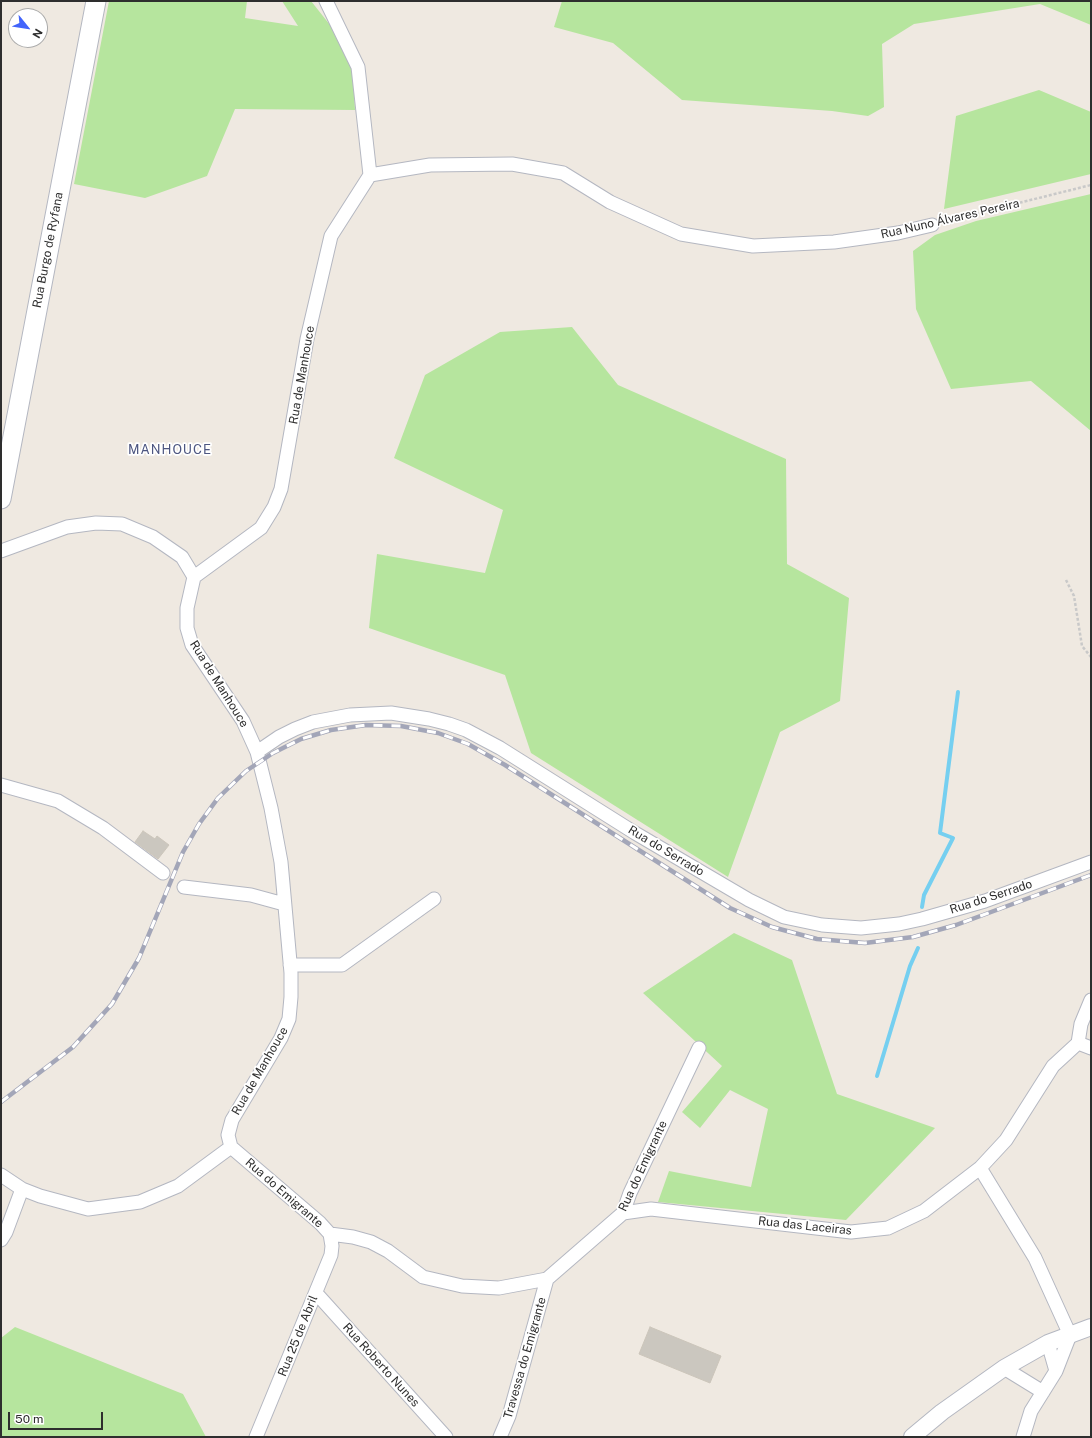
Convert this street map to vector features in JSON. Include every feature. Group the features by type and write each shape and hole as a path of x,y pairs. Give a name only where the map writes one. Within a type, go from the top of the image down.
{"main road":[{"name":"Rua Burgo de Ryfana","path":"1,499 96,1"}],"street":[{"path":"326,1 358,67 370,174"},
{"name":"Rua Nuno Álvares Pereira","path":"370,174 430,165 512,164 563,173 610,202 681,234 753,246 834,242 898,233 932,225"},
{"name":"Rua de Manhouce","path":"231,1147 228,1135 232,1120 281,1038 289,1019 291,997 290,965 281,862 271,808 257,752 243,721 192,645 187,628 187,608 194,577 261,528 274,507 281,489 307,340 331,236 370,174"},
{"path":"1,551 67,527 96,523 122,524 153,537 182,557 194,577"},
{"name":"Rua do Serrado","path":"257,752 279,737 313,722 344,716 391,713 429,718 466,730 500,748 635,833 749,900 784,917 828,926 861,928 881,927 922,919 1004,894 1091,862"},
{"path":"1,785 58,801 103,828 163,873"},
{"path":"184,887 251,895 284,904"},
{"path":"290,965 342,965 434,899"},
{"path":"1091,1000 1082,1024 1078,1043 1091,1048"},
{"name":"Rua das Laceiras","path":"623,1213 651,1209 851,1232 888,1228 924,1211 980,1168 1006,1140 1053,1066 1078,1043"},
{"name":"Rua do Emigrante","path":"231,1147 320,1223 330,1234 353,1237 371,1242 388,1251 423,1277 449,1283 499,1288 547,1279 623,1213 630,1193 699,1048"},
{"path":"1,1175 22,1189 40,1196 88,1208 140,1202 178,1186 231,1147"},
{"path":"980,1168 1035,1258 1070,1335 1056,1372 1031,1411 1023,1437"},
{"path":"1,1240 6,1232 22,1189"},
{"name":"Rua 25 de Abril","path":"256,1437 331,1255 332,1246 330,1234"},
{"name":"Travessa do Emigrante","path":"500,1437 509,1416 547,1279"},
{"name":"Rua Roberto Nunes","path":"316,1293 446,1437"},
{"path":"912,1437 942,1412 1004,1368 1048,1343 1091,1327"},
{"path":"1048,1343 1056,1372"},
{"path":"1004,1368 1043,1392"}],"path":[{"name":"Rua Nuno Álvares Pereira","path":"932,225 1091,185"},
{"path":"1066,580 1074,596 1082,646 1091,657"}],"green space":[{"path":"109,1 247,1 245,18 298,26 282,1 311,1 334,30 353,66 355,110 235,109 207,176 145,198 74,184"},
{"path":"562,1 1091,1 1091,25 1040,4 914,24 882,44 884,107 868,116 832,111 682,100 613,43 554,27"},
{"path":"1039,90 1091,112 1091,174 944,209 956,116"},
{"path":"1091,194 1091,431 1031,381 951,389 916,309 913,251 935,235 976,221"},
{"path":"572,327 618,385 786,459 787,564 849,598 840,701 780,732 728,877 531,753 505,675 369,628 377,554 485,573 503,510 394,458 425,375 500,332"},
{"path":"734,933 792,960 837,1094 935,1128 846,1220 658,1202 669,1171 751,1187 768,1109 730,1090 700,1128 682,1112 722,1066 643,993"},
{"path":"15,1327 183,1394 206,1437 1,1437 1,1338"}],"building":[{"path":"143,831 155,839 157,836 169,845 158,859 135,842"},
{"path":"650,1327 721,1356 710,1383 639,1354"}],"waterway":[{"path":"922,907 924,895 953,838 940,833 958,692"},
{"path":"877,1076 910,966 918,948"}],"railway":[{"path":"1,1102 73,1047 112,1004 139,958 183,852 199,824 218,798 246,771 273,753 301,739 331,730 366,725 401,726 438,733 468,744 505,765 730,908 772,927 817,939 865,943 913,937 956,925 1091,875"}],"district":[{"name":"MANHOUCE","path":"170,450"}]}
